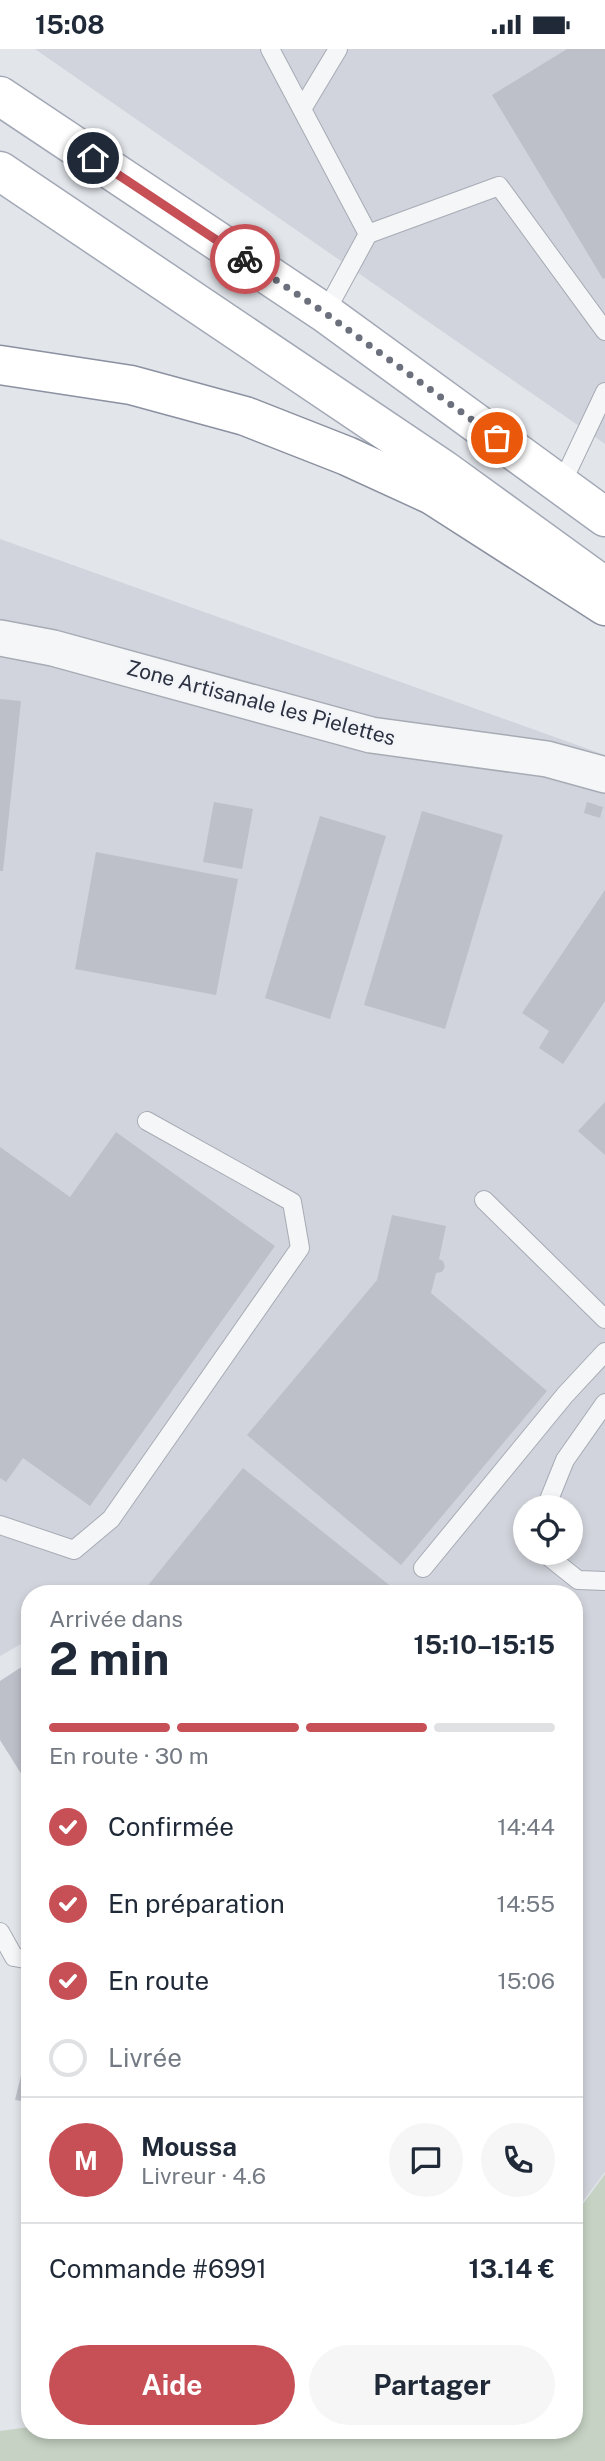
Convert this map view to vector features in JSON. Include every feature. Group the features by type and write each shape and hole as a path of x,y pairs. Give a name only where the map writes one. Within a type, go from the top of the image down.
{"main road":[{"path":"0,96 325,313 605,517"},
{"path":"0,171 444,470 605,587"},
{"path":"0,365 131,385 245,416 347,456 432,495 605,606"}],"street":[{"name":"Zone Artisanale les Pielettes","path":"0,638 53,648 371,735 547,759 605,775"}],"lane":[{"path":"270,49 368,234"},
{"path":"302,109 338,49"},
{"path":"325,313 368,234 499,186 605,331"},
{"path":"561,485 605,392"},
{"path":"0,1525 74,1550 111,1519 300,1248 292,1202 147,1121"},
{"path":"484,1200 605,1319"},
{"path":"423,1568 565,1395 605,1352"},
{"path":"551,1495 565,1460 605,1403"},
{"path":"560,1565 579,1580 605,1581"},
{"path":"0,1932 21,1957"},
{"path":"0,1970 21,1959"}],"shaded area":[{"path":"35,49 605,49 605,444"},
{"path":"0,539 605,755 605,2172 583,2201 583,1585 21,1585 21,1644 0,1656"}],"green space":[{"path":"605,2174 605,2461 0,2461 0,2431 21,2428 21,2439 583,2439 583,2204"}],"building":[{"path":"567,49 605,49 603,279 492,95"},
{"path":"0,699 21,701 3,871 0,871"},
{"path":"214,802 253,809 242,869 203,862"},
{"path":"587,802 603,807 600,818 584,813"},
{"path":"422,811 503,835 445,1029 364,1005"},
{"path":"320,816 386,836 330,1019 265,998"},
{"path":"96,852 238,879 216,995 75,969"},
{"path":"605,890 605,1001 563,1064 539,1048 549,1031 522,1013"},
{"path":"605,1102 605,1155 578,1131"},
{"path":"116,1132 275,1246 90,1506 23,1458 6,1482 0,1478 0,1147 70,1197"},
{"path":"392,1215 446,1226 439,1259 445,1267 442,1272 436,1273 431,1293 547,1391 401,1565 247,1435 377,1280"},
{"path":"243,1468 389,1585 148,1585"},
{"path":"21,1667 21,1773 0,1740 0,1681"},
{"path":"21,2076 21,2101 15,2100"}],"way so far":[{"path":"245,259 325,313 497,438"}],"route":[{"path":"93,158 245,259"}]}
